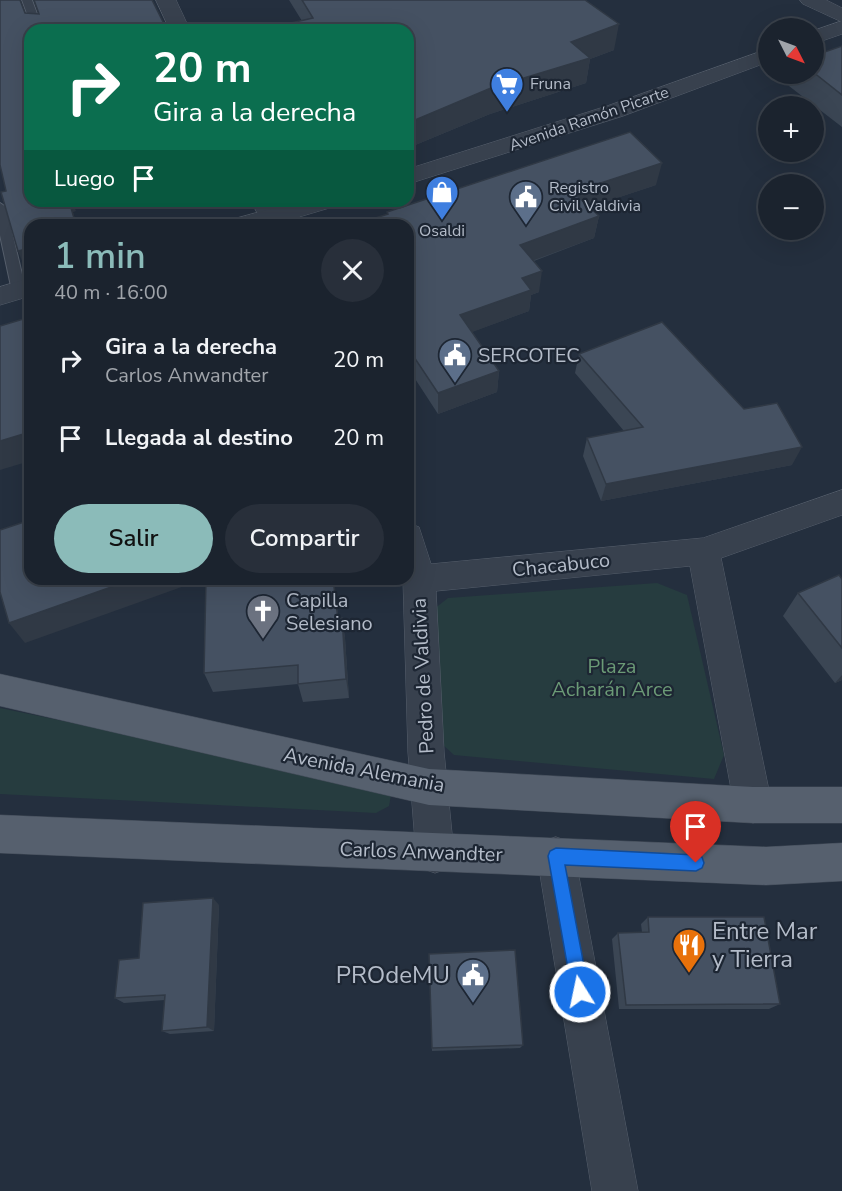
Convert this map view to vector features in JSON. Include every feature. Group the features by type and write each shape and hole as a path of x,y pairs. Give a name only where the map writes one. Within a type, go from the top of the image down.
{"main road":[{"name":"Avenida Alemania","path":"0,690 429,787 753,805 842,805"},
{"name":"Carlos Anwandter","path":"0,834 435,854 556,856 766,866 842,862"}],"street":[{"path":"166,0 177,24"},
{"path":"810,0 842,16"},
{"path":"824,34 842,27"},
{"name":"Avenida Ramón Picarte","path":"414,175 615,111 758,59"},
{"path":"270,214 301,207"},
{"name":"Chacabuco","path":"419,579 703,551 842,502"},
{"path":"703,551 753,805"},
{"name":"Pedro de Valdivia","path":"414,559 419,579 429,787 435,854"},
{"path":"556,856 615,1191"}],"lane":[{"path":"27,0 36,24"},
{"path":"0,207 16,291"}],"green space":[{"name":"Plaza Acharán Arce","path":"657,583 687,595 724,755 714,779 454,755 442,744 434,609 448,598"},
{"path":"0,708 383,787 391,795 389,806 376,813 0,794"}],"building":[{"path":"0,0 20,0 25,13 39,14 34,0 152,0 164,24 24,24 24,207 71,207 74,219 24,219 24,250 18,251 1,192 6,191 0,165"},
{"path":"302,0 585,0 619,24 571,42 590,58 491,88 414,120 414,24 286,24 313,18"},
{"path":"842,46 842,95 824,81 824,52"},
{"path":"630,132 662,163 573,192 599,216 520,245 542,271 522,278 531,290 460,315 499,371 438,393 414,357 414,219 372,219 402,207 414,207 414,203"},
{"path":"24,319 24,434 0,441 0,326"},
{"path":"662,322 744,409 777,403 802,447 606,484 587,438 643,427 579,354"},
{"path":"24,522 24,585 117,585 9,623 0,592 0,530"},
{"path":"839,575 842,579 842,648 798,593"},
{"name":"Capilla Selesiano","path":"206,585 334,585 338,619 342,618 346,679 298,684 298,665 204,673"},
{"path":"213,898 207,1027 162,1031 165,995 115,998 119,960 139,958 143,903"},
{"name":"Entre Mar y Tierra","path":"648,917 764,917 780,1004 626,1005 618,933 649,932"},
{"name":"PROdeMU","path":"515,950 523,1045 432,1048 429,954"}],"place":[{"name":"Fruna","path":"507,113"},
{"name":"Osaldi","path":"442,221"},
{"name":"Registro Civil Valdivia","path":"526,226"},
{"name":"SERCOTEC","path":"455,384"},
{"name":"Capilla Selesiano","path":"263,640"},
{"name":"Entre Mar y Tierra","path":"689,974"},
{"name":"PROdeMU","path":"473,1004"}],"route":[{"path":"580,992 556,856 696,863"}]}
